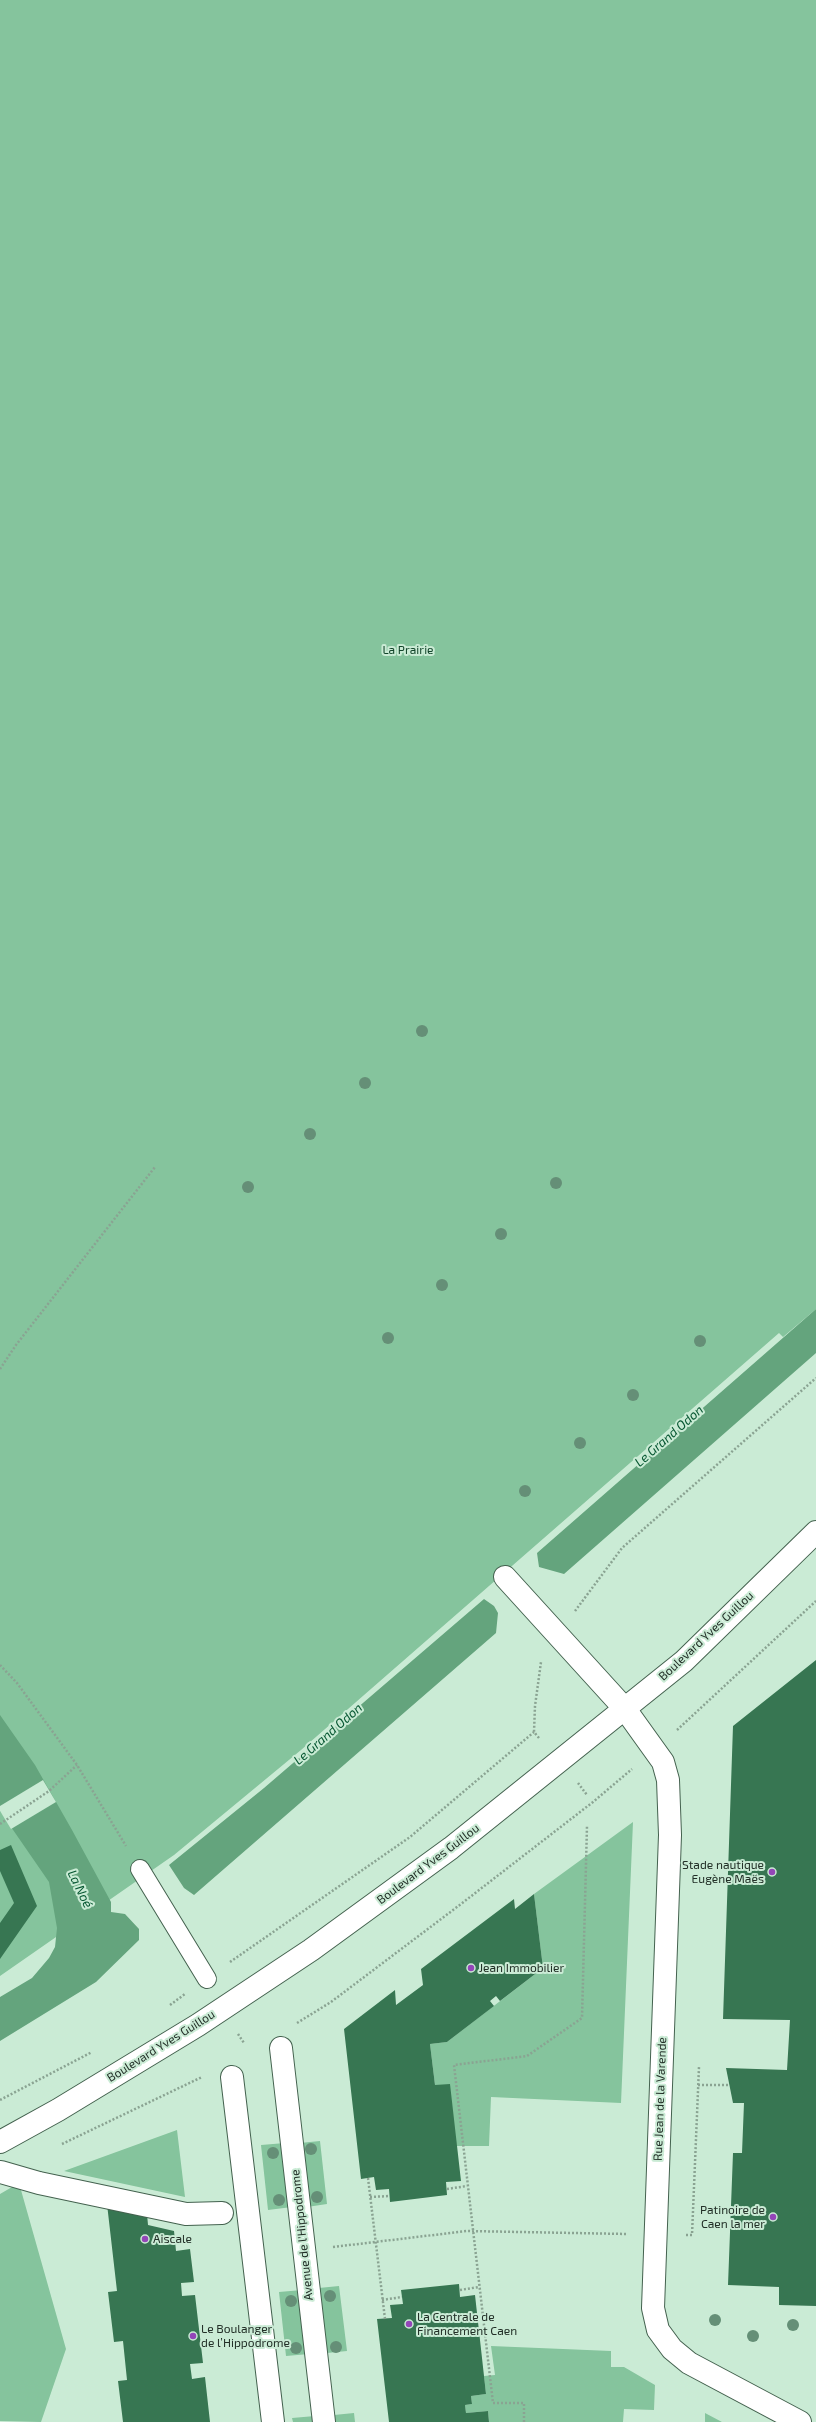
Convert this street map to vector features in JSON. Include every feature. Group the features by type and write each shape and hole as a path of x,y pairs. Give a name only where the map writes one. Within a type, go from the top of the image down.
{"street":[{"name":"Boulevard Yves Guillou","path":"0,2142 58,2110 198,2025 311,1950 451,1848 684,1661 816,1532"},
{"name":"Rue Jean de la Varende","path":"505,1577 625,1709 664,1762 668,1780 670,1835 654,2234 653,2308 658,2330 672,2349 689,2363 800,2422"},
{"name":"Avenue de l'Hippodrome","path":"281,2048 324,2422"},
{"path":"232,2077 273,2422"},
{"path":"1,2172 39,2183 186,2214 222,2213"}],"lane":[{"path":"143,1873 207,1979"}],"path":[{"path":"0,1369 16,1345 155,1167"},
{"path":"571,1616 622,1548 816,1378"},
{"path":"674,1732 816,1601"},
{"path":"541,1661 534,1706 534,1732 541,1740"},
{"path":"0,1665 17,1683 77,1765 143,1873"},
{"path":"168,2007 410,1837 534,1732"},
{"path":"0,1824 49,1791 77,1765"},
{"path":"293,2025 331,2002 455,1909 594,1802 637,1765"},
{"path":"576,1782 587,1795"},
{"path":"524,2422 524,2403 493,2403 454,2065 527,2056 582,2018 587,1826"},
{"path":"236,2030 244,2043"},
{"path":"0,2100 95,2051"},
{"path":"304,2250 473,2231 692,2235 699,2068"},
{"path":"57,2146 208,2074"},
{"path":"698,2085 730,2086"},
{"path":"368,2178 385,2319"},
{"path":"447,2189 467,2186"},
{"path":"370,2197 390,2196"},
{"path":"460,2290 479,2287"},
{"path":"382,2300 402,2297"}],"green space":[{"name":"La Prairie","path":"0,0 816,0 816,1309 783,1337 779,1333 301,1750 174,1855 0,1976"},
{"path":"633,1822 621,2103 491,2097 489,2146 457,2146 435,2085 430,2044 447,2042 543,1968 534,1894"},
{"path":"177,2130 185,2197 64,2171"},
{"path":"320,2141 327,2204 307,2207 300,2143"},
{"path":"285,2143 292,2207 268,2210 261,2145"},
{"path":"19,2183 66,2349 41,2422 0,2421 0,2194"},
{"path":"339,2286 347,2351 327,2353 319,2288"},
{"path":"302,2290 309,2354 286,2356 279,2292"},
{"path":"491,2346 611,2351 611,2367 624,2367 655,2385 654,2410 624,2409 623,2422 489,2422 488,2411 466,2413 465,2405 472,2404 471,2396 486,2394 484,2376 495,2375"},
{"path":"354,2413 355,2422 335,2422 334,2415"},
{"path":"705,2413 722,2422 705,2422"},
{"path":"315,2416 316,2422 293,2422 292,2418"}],"water":[{"path":"816,1309 816,1353 564,1574 539,1567 537,1553"},
{"name":"Le Grand Odon","path":"484,1599 494,1606 498,1613 496,1633 194,1895 184,1888 169,1865 264,1788"},
{"name":"La Noé","path":"0,1715 35,1765 72,1830 111,1902 111,1912 125,1914 139,1929 139,1940 96,1982 0,2041 0,1997 32,1978 49,1958 55,1947 57,1928 49,1882 0,1811"}],"pier":[{"path":"43,1780 56,1802 11,1829 0,1811 0,1806"}],"building":[{"name":"Stade nautique Eugène Maës","path":"816,1660 816,2306 779,2305 779,2287 728,2285 733,2153 742,2153 744,2103 733,2103 726,2068 787,2070 790,2020 723,2019 733,1726"},
{"path":"11,1845 37,1906 0,1959 0,1923 14,1903 0,1871 0,1850"},
{"path":"534,1894 543,1968 500,2001 496,1996 490,2001 494,2006 447,2042 430,2044 435,2085 450,2084 461,2181 446,2182 447,2195 390,2202 389,2189 376,2190 374,2177 361,2179 344,2029 395,1990 396,2005 423,1985 421,1969 514,1899 515,1909"},
{"path":"107,2204 147,2214 148,2225 174,2231 176,2251 190,2249 194,2282 181,2283 182,2296 195,2295 203,2363 190,2364 192,2379 205,2377 210,2422 123,2422 118,2381 127,2380 123,2341 114,2342 108,2292 117,2291"},
{"path":"459,2284 460,2297 475,2295 486,2394 471,2396 472,2404 465,2405 466,2413 488,2411 489,2422 389,2422 377,2319 392,2318 390,2305 403,2304 401,2290"}],"place":[{"name":"Stade nautique Eugène Maës","path":"772,1872"},
{"name":"Jean Immobilier","path":"471,1968"},
{"name":"Patinoire de Caen la mer","path":"773,2217"},
{"name":"Aiscale","path":"145,2239"},
{"name":"La Centrale de Financement Caen","path":"409,2324"},
{"name":"Le Boulanger de l’Hippodrome","path":"193,2336"}]}
